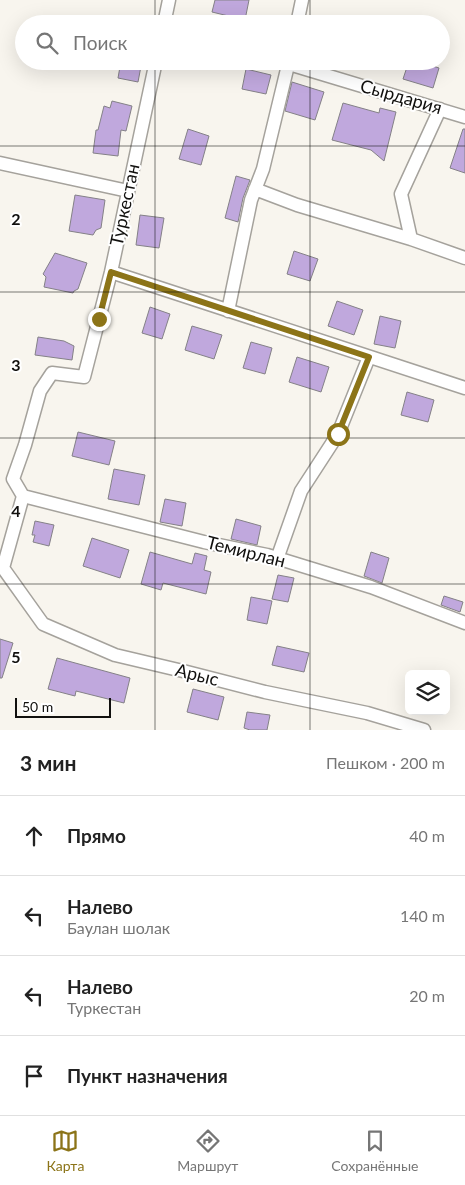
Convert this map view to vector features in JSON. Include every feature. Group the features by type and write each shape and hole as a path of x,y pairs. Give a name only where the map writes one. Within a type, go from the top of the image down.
{"street":[{"path":"168,15 169,0"},
{"path":"299,15 302,0"},
{"name":"Туркестан","path":"23,496 13,479 40,391 52,373 84,377 111,272 154,70"},
{"path":"228,311 251,200 263,169 283,70"},
{"name":"Сырдария","path":"311,70 465,117"},
{"path":"411,239 401,194 440,109"},
{"path":"0,163 128,191"},
{"path":"255,188 297,204 411,239 465,258"},
{"path":"111,272 465,388"},
{"path":"277,559 301,491 338,434 369,357"},
{"path":"1,567 23,496"},
{"name":"Темирлан","path":"23,496 277,559 371,587 465,623"},
{"name":"Арыс","path":"1,567 43,624 115,655 265,692 367,713 424,730"}],"building":[{"path":"215,0 249,0 246,15 224,15 212,12"},
{"path":"119,70 140,70 138,82 118,78"},
{"path":"246,70 271,75 266,94 242,89"},
{"path":"406,70 438,70 433,88 403,79"},
{"path":"292,82 324,92 315,120 285,111"},
{"path":"112,101 132,106 126,131 121,130 118,156 93,153 96,130 98,130 104,106 110,108"},
{"path":"343,103 379,113 380,108 396,112 384,161 371,150 332,140"},
{"path":"188,129 209,136 201,165 179,159"},
{"path":"463,129 465,129 465,173 450,168"},
{"path":"236,176 250,180 243,198 238,222 225,218"},
{"path":"75,195 105,200 101,228 96,230 93,235 69,231"},
{"path":"140,215 164,218 159,248 136,245"},
{"path":"294,251 318,259 310,281 287,274"},
{"path":"55,253 87,263 78,289 73,293 44,287 46,277 43,274"},
{"path":"337,301 363,310 354,335 328,326"},
{"path":"150,307 170,314 162,339 142,333"},
{"path":"380,316 401,321 395,348 374,344"},
{"path":"192,326 222,335 214,359 185,350"},
{"path":"38,337 64,341 74,346 72,360 35,355"},
{"path":"251,342 272,348 265,374 243,368"},
{"path":"297,357 329,367 321,392 289,382"},
{"path":"407,392 434,400 428,422 401,415"},
{"path":"78,432 115,441 109,465 72,456"},
{"path":"114,469 145,475 139,505 108,499"},
{"path":"165,499 186,503 182,526 160,522"},
{"path":"236,519 261,526 257,545 231,539"},
{"path":"35,521 54,525 49,546 33,542 35,535 32,535"},
{"path":"92,538 129,550 120,578 83,566"},
{"path":"150,552 192,564 195,553 207,556 204,570 211,572 206,594 163,583 161,590 141,584"},
{"path":"371,552 389,558 382,583 364,576"},
{"path":"278,575 294,578 288,602 272,599"},
{"path":"444,596 463,602 460,612 441,605"},
{"path":"251,597 272,601 267,624 247,620"},
{"path":"0,639 13,643 2,678 0,678"},
{"path":"277,646 309,653 304,672 272,665"},
{"path":"57,658 130,678 124,703 76,691 75,696 48,689"},
{"path":"193,689 224,697 218,720 187,712"},
{"path":"247,712 270,715 267,730 244,728"}],"route":[{"path":"99,319 111,272 369,357 338,434"}]}
